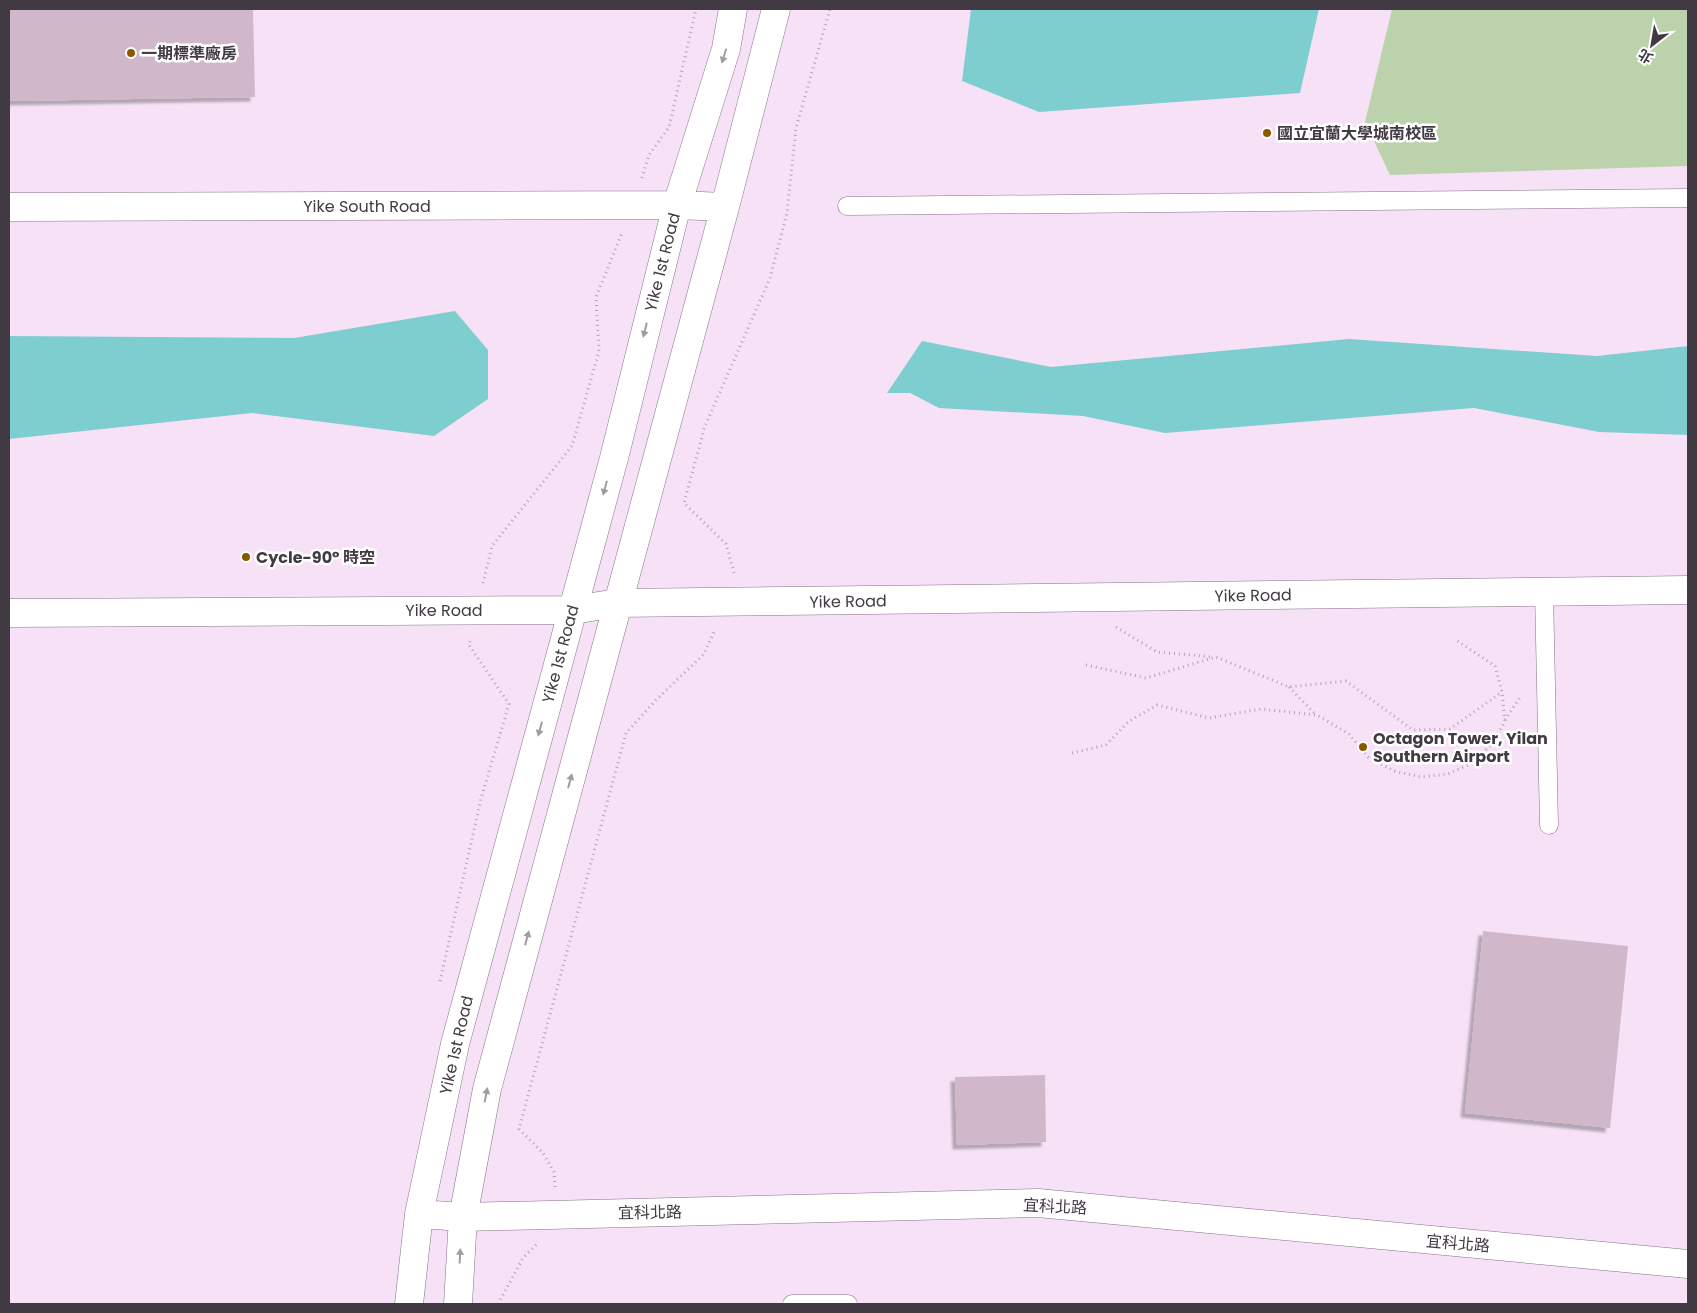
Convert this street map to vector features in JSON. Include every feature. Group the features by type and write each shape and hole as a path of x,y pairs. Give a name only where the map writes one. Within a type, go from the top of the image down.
{"street":[{"name":"Yike 1st Road","path":"409,1304 419,1214 455,1044 614,458 677,205 726,49 733,9"},
{"path":"458,1304 462,1217 487,1090 725,207 776,9"},
{"name":"Yike South Road","path":"9,206 677,205 725,207"},
{"name":"Yike Road","path":"9,613 572,610 618,603 1688,590"},
{"name":"宜科北路","path":"419,1214 462,1217 1038,1203 1688,1264"}],"lane":[{"path":"847,206 1688,198"},
{"path":"1544,592 1549,825"},
{"path":"792,1304 848,1304"}],"path":[{"path":"438,990 481,799 509,704 469,645 492,546 572,446 599,351 596,296 633,205 650,155 669,127 696,9"},
{"path":"498,1304 523,1258 548,1232 557,1215 554,1172 544,1153 519,1129 626,733 656,700 704,654 729,602 734,573 726,544 684,502 705,426 770,278 787,213 796,128 830,9"},
{"path":"1116,627 1157,652 1216,657 1289,687 1317,715 1349,734 1368,757 1394,771 1421,777 1448,774 1472,762 1492,744 1505,721 1502,692 1494,666 1456,640"},
{"path":"1086,665 1146,678 1216,657"},
{"path":"1289,687 1346,681 1413,730 1450,728 1502,692"},
{"path":"1072,753 1106,745 1128,722 1158,705 1209,718 1261,709 1317,715"}],"shaded area":[{"path":"971,9 1319,9 1300,93 1039,112 962,81"},
{"path":"1392,9 1688,9 1688,166 1390,175 1365,122"},
{"path":"455,311 488,350 488,399 434,436 252,413 9,439 9,336 294,338"},
{"path":"1349,339 1597,356 1688,346 1688,435 1599,432 1474,408 1165,433 1083,416 939,408 910,393 887,393 922,341 1051,367"}],"building":[{"name":"一期標準廠房","path":"9,9 253,9 255,97 9,101"},
{"path":"1483,931 1628,946 1610,1128 1465,1113"},
{"path":"1045,1075 1046,1142 957,1145 955,1077"}],"place":[{"name":"一期標準廠房","path":"131,53"},
{"name":"國立宜蘭大學城南校區","path":"1267,133"},
{"name":"Cycle-90° 時空","path":"246,557"},
{"name":"Octagon Tower, Yilan Southern Airport","path":"1363,747"}]}
